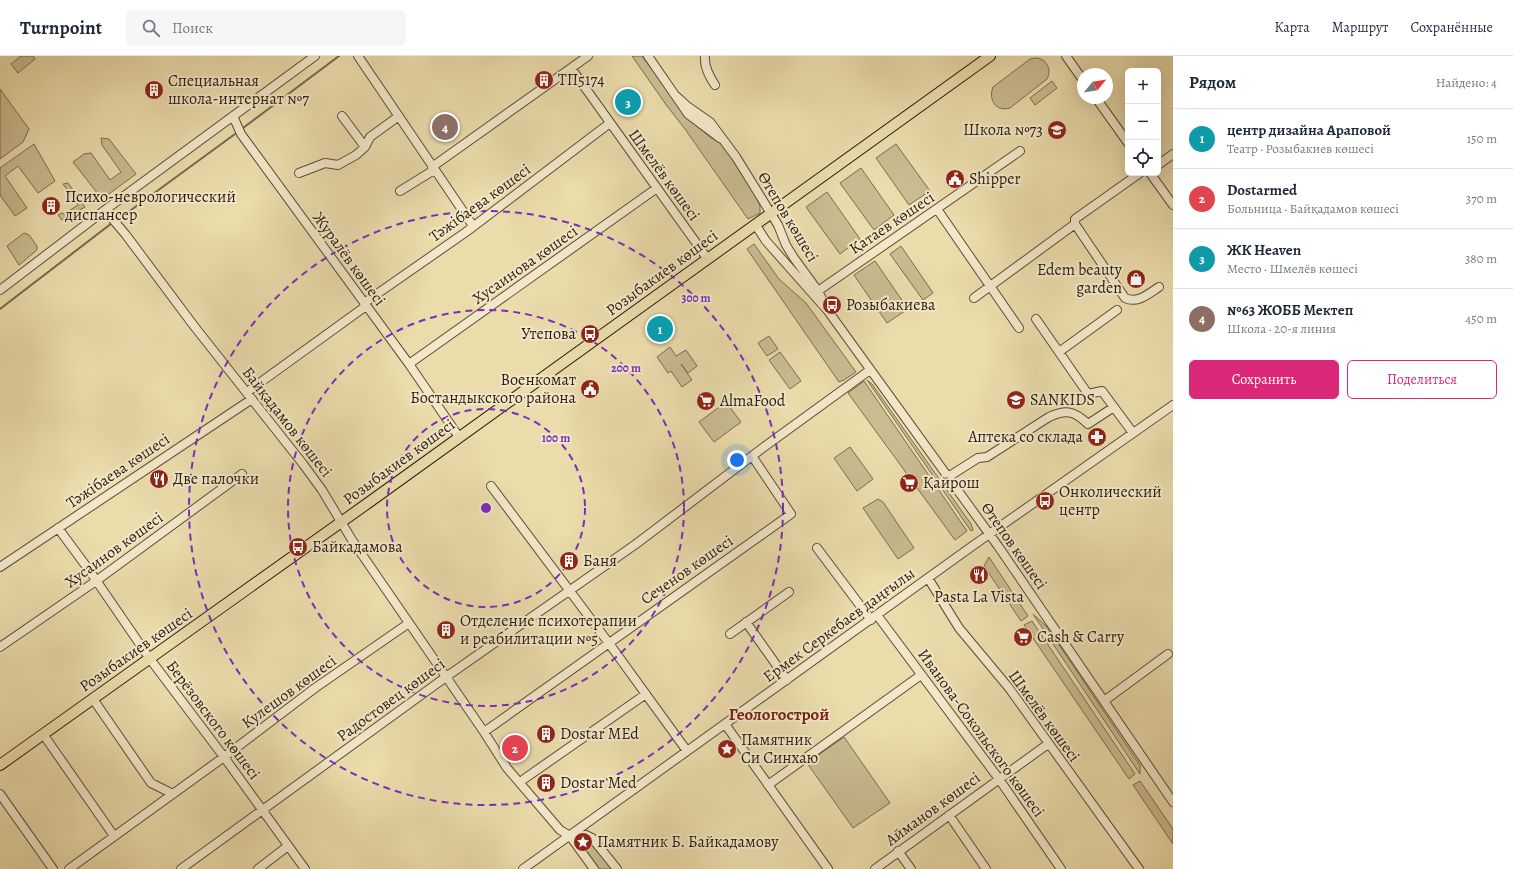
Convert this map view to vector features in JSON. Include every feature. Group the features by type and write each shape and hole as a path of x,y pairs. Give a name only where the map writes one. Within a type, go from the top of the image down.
{"main road":[{"name":"Розыбакиев көшесі","path":"0,765 990,56"}],"street":[{"path":"0,290 105,210 314,56"},
{"path":"358,56 473,226"},
{"path":"400,191 588,56"},
{"name":"Өтепов көшесі","path":"648,56 676,96 687,106 704,117 714,127 736,157 770,213 794,258 818,291 828,311 990,534 1173,802"},
{"path":"706,56 704,62 714,85"},
{"path":"1066,56 1077,72"},
{"name":"Шмелёв көшесі","path":"571,68 707,258"},
{"path":"1100,104 1127,140"},
{"name":"Журалёв көшесі","path":"233,116 241,134 409,364 459,437"},
{"path":"342,116 365,147"},
{"path":"299,173 325,163 338,164 356,155 365,147 370,137 398,116"},
{"name":"Тәжібаева көшесі","path":"0,567 250,396 365,304 473,226 610,123"},
{"name":"Қатаев көшесі","path":"818,291 1020,151"},
{"path":"1161,163 1173,154"},
{"path":"1136,176 1075,219 1075,224 1124,298 1131,301 1136,300 1144,297 1159,286"},
{"path":"1152,176 1173,206"},
{"name":"Хусаинова көшесі","path":"409,364 657,188"},
{"path":"938,209 1020,328"},
{"name":"Байқадамов көшесі","path":"105,210 322,490 352,540 518,783 560,830 570,836 594,869"},
{"name":"Өтепов көшесі","path":"755,224 766,241 810,293 828,311"},
{"path":"974,298 1075,224"},
{"path":"1059,352 1117,310"},
{"path":"1036,319 1088,394 1102,391 1133,434"},
{"name":"Радостовец көшесі","path":"181,869 446,677 636,544 726,473 752,456 776,437 870,370"},
{"name":"Ермек Серкебаев даңғылы","path":"524,869 928,578 1173,405"},
{"path":"948,477 978,458 987,457 1056,414 1069,411 1079,416 1088,424 1114,407"},
{"name":"Сеченов көшесі","path":"484,732 608,642 791,514 752,456"},
{"name":"Хусаинов көшесі","path":"0,647 96,581 242,474"},
{"path":"491,486 568,591 608,642 687,752"},
{"name":"Берёзовского көшесі","path":"58,528 150,659 224,756 305,869"},
{"name":"Иванова-Сокольского көшесі","path":"818,548 921,674 998,779 1061,869"},
{"name":"Шмелёв көшесі","path":"928,578 959,628 1009,688 1139,869"},
{"path":"730,634 789,592"},
{"path":"746,622 787,680"},
{"name":"Кулешов көшесі","path":"70,869 315,688 409,623"},
{"path":"1104,701 1168,654"},
{"path":"768,785 921,674"},
{"path":"524,779 646,694"},
{"path":"93,699 151,783 173,794"},
{"path":"724,724 828,869"},
{"path":"43,734 114,836"},
{"name":"Айманов көшесі","path":"874,869 1048,744"},
{"path":"0,794 53,869"},
{"path":"949,815 986,869"},
{"path":"570,836 586,835 592,838 617,869"},
{"path":"258,869 288,846"},
{"path":"898,851 911,869"}],"shaded area":[{"path":"21,56 33,56 35,59 18,73 11,64"},
{"path":"632,56 642,56 689,120 710,137 723,145 754,193 760,206 760,213 748,219"},
{"path":"1035,58 1043,60 1049,68 1047,79 1010,108 1005,109 997,107 992,100 993,87 1030,59"},
{"path":"1052,81 1057,88 1035,105 1030,98"},
{"path":"0,89 29,129 23,142 0,159"},
{"path":"101,138 109,139 136,174 102,199 73,162 84,154 91,153 110,180 121,172 102,145"},
{"path":"34,144 55,181 38,193 18,166 5,176 27,208 15,216 0,195 0,168"},
{"path":"896,144 930,191 909,205 876,158"},
{"path":"861,168 894,215 874,230 840,183"},
{"path":"68,183 85,207 62,220 58,215 62,213 64,214 78,205 63,184"},
{"path":"827,192 860,239 840,254 806,207"},
{"path":"24,233 29,235 37,246 37,250 19,265 7,246"},
{"path":"754,244 779,279 806,303 856,372 839,382 747,249"},
{"path":"901,246 933,293 923,300 890,254"},
{"path":"875,261 908,309 887,323 854,275"},
{"path":"769,336 778,349 767,356 758,343"},
{"path":"670,347 676,356 686,350 697,366 688,373 681,364 692,380 682,387 671,371 668,373 657,357"},
{"path":"780,352 801,381 790,389 769,360"},
{"path":"867,380 872,384 971,524 973,530 971,531"},
{"path":"864,381 967,531 955,540 848,393"},
{"path":"726,402 741,422 714,442 699,422"},
{"path":"850,447 873,479 857,491 834,458"},
{"path":"878,499 883,502 914,548 898,559 863,508"},
{"path":"989,557 1028,616 1021,621 984,566"},
{"path":"1033,614 1047,627 1140,765 1140,774"},
{"path":"1032,621 1135,774 1129,779 1024,625"},
{"path":"844,737 890,803 853,828 807,763"},
{"path":"1140,781 1173,829 1173,844 1133,785"},
{"path":"573,837 590,838 612,869 597,869"}],"waterway":[{"path":"243,128 339,56"},
{"path":"116,221 235,134"},
{"path":"0,309 112,223"}],"place":[{"name":"ТП5174","path":"544,80"},
{"name":"Специальная школа-интернат №7","path":"154,90"},
{"name":"ЖК Heaven","path":"628,102"},
{"name":"№63 ЖОББ Мектеп","path":"445,127"},
{"name":"Школа №73","path":"1057,130"},
{"name":"Shipper","path":"955,179"},
{"name":"Психо-неврологический диспансер","path":"51,206"},
{"name":"Edem beauty garden","path":"1136,279"},
{"name":"Розыбакиева","path":"832,305"},
{"name":"центр дизайна Араповой","path":"660,329"},
{"name":"Утепова","path":"590,334"},
{"name":"Военкомат Бостандыкского района","path":"590,389"},
{"name":"SANKIDS","path":"1016,400"},
{"name":"AlmaFood","path":"706,401"},
{"name":"Аптека со склада","path":"1097,437"},
{"name":"Две палочки","path":"159,479"},
{"name":"Қайрош","path":"909,483"},
{"name":"Онколический центр","path":"1045,501"},
{"name":"Байкадамова","path":"298,547"},
{"name":"Баня","path":"569,561"},
{"name":"Pasta La Vista","path":"979,575"},
{"name":"Отделение психотерапии и реабилитации №5","path":"446,630"},
{"name":"Cash & Carry","path":"1023,637"},
{"name":"Dostar MEd","path":"546,734"},
{"name":"Dostarmed","path":"515,748"},
{"name":"Памятник Си Синхаю","path":"727,749"},
{"name":"Dostar Med","path":"546,783"},
{"name":"Памятник Б. Байкадамову","path":"583,842"}],"district":[{"name":"Геологострой","path":"779,714"}]}
